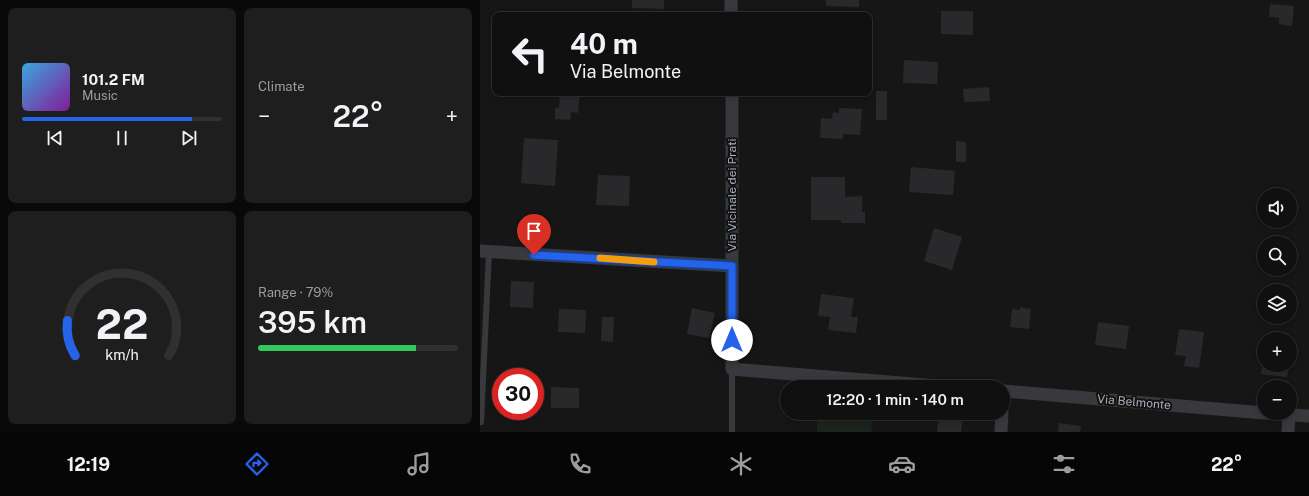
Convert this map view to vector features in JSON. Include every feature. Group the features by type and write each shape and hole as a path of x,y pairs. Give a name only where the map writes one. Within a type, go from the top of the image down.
{"street":[{"path":"731,0 732,12"},
{"name":"Via Vicinale dei Prati","path":"732,96 732,369"},
{"path":"484,252 732,266"},
{"path":"732,369 865,380"},
{"name":"Via Belmonte","path":"1010,392 1257,412"},
{"name":"Via Belmonte","path":"1297,415 1309,416"},
{"path":"1002,420 1002,432"},
{"path":"1288,432 1289,420"}],"lane":[{"path":"481,422 484,252"},
{"path":"732,369 732,432"}],"shaded area":[{"path":"817,420 871,420 872,432 817,432"}],"building":[{"path":"632,0 664,0 664,9 632,8"},
{"path":"826,0 859,0 859,7 826,6"},
{"path":"1270,4 1294,6 1292,26 1279,24 1279,18 1269,17"},
{"path":"941,11 973,11 973,35 941,34"},
{"path":"904,60 938,62 937,84 903,83"},
{"path":"989,87 990,101 964,102 963,89"},
{"path":"876,91 887,91 887,120 876,120"},
{"path":"560,96 580,96 578,113 571,112 570,120 555,119 555,108 559,108"},
{"path":"839,108 862,109 860,135 843,134 843,139 820,138 821,118 832,119 833,112 839,113"},
{"path":"524,138 558,140 555,186 521,183"},
{"path":"956,141 966,142 966,162 956,162"},
{"path":"911,167 955,171 953,195 909,192"},
{"path":"598,175 630,176 629,206 596,205"},
{"path":"811,177 845,177 845,197 862,196 862,212 865,212 865,223 841,223 841,220 811,220"},
{"path":"934,228 962,237 952,270 924,261"},
{"path":"511,281 534,282 533,308 510,307"},
{"path":"821,294 854,298 851,317 858,317 856,333 828,330 830,317 818,316"},
{"path":"1020,307 1031,309 1029,329 1010,327 1012,309 1020,310"},
{"path":"692,308 715,313 709,338 687,334"},
{"path":"559,309 586,310 585,333 558,332"},
{"path":"602,317 614,317 613,342 601,341"},
{"path":"1098,322 1129,326 1126,349 1095,345"},
{"path":"1179,329 1204,332 1199,368 1184,366 1186,356 1175,355"},
{"path":"1261,372 1288,372 1287,377 1261,374"},
{"path":"551,387 579,388 579,408 551,408"},
{"path":"938,420 962,420 961,432 937,432"},
{"path":"1059,423 1081,426 1080,432 1058,432"}],"slow traffic":[{"path":"600,258 654,262"}],"route":[{"path":"534,255 732,266 732,340"}]}
